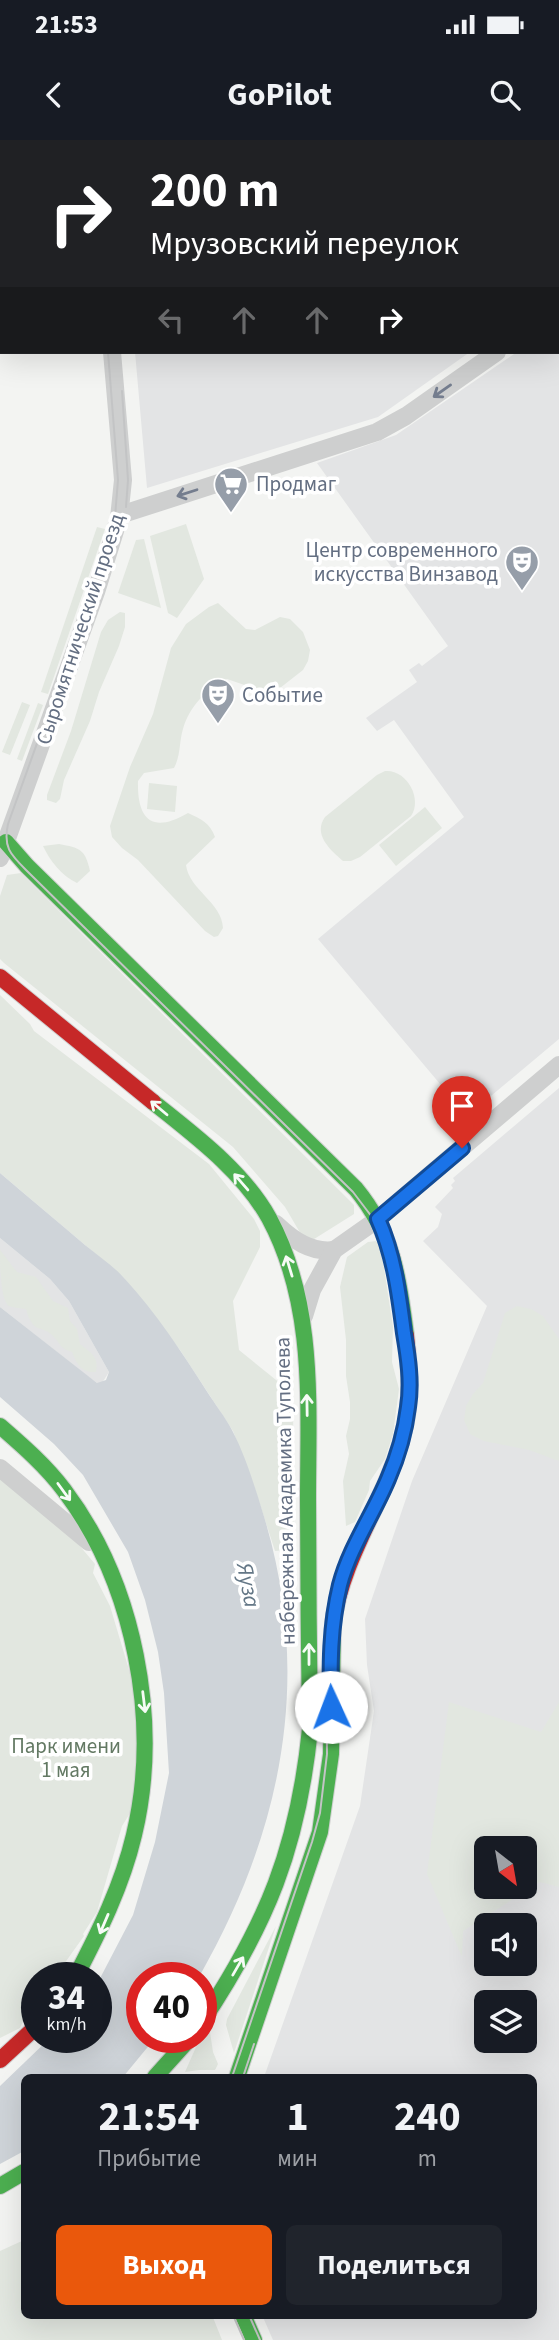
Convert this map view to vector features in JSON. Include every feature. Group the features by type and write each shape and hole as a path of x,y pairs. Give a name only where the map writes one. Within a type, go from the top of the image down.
{"main road":[{"path":"3,850 27,866 356,1189 378,1219 390,1248 399,1294 408,1360 409,1405 404,1430 387,1481 353,1547 341,1583 330,1646 331,1754 324,1815 317,1843 238,2074"},
{"name":"набережная Академика Туполева","path":"0,977 212,1152 236,1175 267,1215 280,1240 303,1321 307,1373 308,1473 310,1729 307,1771 301,1809 270,1905 217,1999"},
{"path":"0,1426 32,1454 64,1491 103,1555 124,1609 139,1663 147,1722 137,1829 121,1882 98,1939 84,1962"},
{"path":"0,2060 21,2041"},
{"path":"158,2074 177,2053"},
{"path":"0,2186 21,2174"},
{"path":"245,2319 254,2340"}],"street":[{"name":"Сыромятнический проезд","path":"3,850 96,592 120,515 123,480 113,354"},
{"path":"120,515 377,432 406,416 494,354"},
{"path":"303,1321 312,1290 334,1250 378,1219 559,1065"},
{"path":"267,1215 307,1247 334,1250"},
{"path":"7,1473 23,1480 33,1472 35,1464 32,1454"},
{"path":"7,1473 103,1555"}],"shaded area":[{"path":"135,354 467,354 378,417 147,488"},
{"path":"514,354 559,354 559,1039 467,1116 318,939 464,817 394,720 377,731 366,718 417,682 409,670 419,663 422,666 448,646 317,463 396,435"},
{"path":"559,1088 559,2340 273,2340 264,2319 537,2319 537,2074 265,2074 360,1806 374,1711 367,1665 365,1619 412,1481 487,1306 423,1241 438,1227 442,1214 435,1207 453,1188 451,1185 455,1181 453,1178"},
{"path":"0,1238 50,1279 69,1301 109,1372 102,1383 90,1378 0,1307"}],"green space":[{"path":"186,524 204,579 177,618 168,613 150,536"},
{"path":"97,527 105,529 48,694 41,692"},
{"path":"144,539 161,608 118,593 136,540"},
{"path":"218,603 246,629 255,630 280,617 290,619 303,632 310,650 303,670 280,688 265,692 227,679 213,688 194,706 186,721 174,768 144,773 138,781 140,805 149,820 165,822 188,813 204,822 213,832 215,837 186,865 193,882 212,903 221,919 223,928 218,936 214,937 205,931 138,860 122,848 112,837 110,826 130,767 153,714 171,648 186,624"},
{"path":"120,612 125,613 125,627 119,646 64,780 60,799 56,803 47,800 101,632 108,620"},
{"path":"22,702 30,705 10,755 2,752"},
{"path":"38,703 43,705 22,761 17,759"},
{"path":"385,771 400,775 410,786 415,801 411,816 360,857 343,861 324,841 322,823 325,817"},
{"path":"149,783 177,786 175,812 147,809"},
{"path":"425,807 442,828 396,866 379,845"},
{"path":"59,844 77,848 86,858 90,871 77,883 57,868 43,846"},
{"path":"21,873 354,1205 354,1214 311,1241 302,1236 285,1207 233,1147 0,959 0,896 7,875"},
{"path":"0,995 34,1031 209,1164 254,1219 260,1231 260,1247 233,1301 239,1350 286,1388 293,1405 294,1543 291,1550 275,1551 233,1431 180,1350 124,1278 0,1173"},
{"path":"376,1241 381,1248 393,1327 392,1362 399,1389 393,1434 385,1459 370,1481 369,1490 355,1522 346,1526 343,1481 349,1454 346,1436 350,1402 340,1287 347,1257 368,1242"},
{"path":"0,1250 17,1272 36,1277 53,1301 68,1308 70,1321 77,1329 80,1344 95,1358 96,1372 83,1369 72,1352 63,1348 50,1333 35,1326 26,1309 9,1306 2,1289"},
{"path":"517,1306 531,1309 543,1316 559,1339 559,1461 529,1450 484,1441 470,1434 464,1420 466,1406 483,1383 505,1313"},
{"name":"Парк имени 1 мая","path":"0,1477 79,1545 95,1564 93,1573 110,1606 141,1710 132,1810 122,1826 97,1912 65,1962 21,1962 21,2026 0,2038"},
{"path":"449,1702 541,1732 559,1702 559,1887 540,1882 537,1884 537,1836 474,1836 474,1899 513,1899 491,1913 474,1913 474,1924 463,1931 462,1957 427,1874"},
{"path":"276,1926 234,2053 226,2025 227,2019"},
{"path":"193,2053 213,2053 218,2064 215,2070 185,2072"},
{"path":"21,2241 21,2319 214,2319 222,2340 0,2340 0,2251"}],"water":[{"name":"Яуза","path":"0,1173 125,1279 188,1361 232,1430 256,1490 278,1571 286,1632 287,1692 282,1750 270,1808 252,1865 207,1962 126,1962 126,2053 143,2053 125,2074 21,2074 21,2153 0,2164 0,2086 34,2053 112,2053 112,1962 109,1962 133,1915 155,1842 169,1773 164,1693 158,1652 145,1600 128,1552 83,1475 54,1444 0,1397 0,1307 97,1383 106,1380 109,1372 69,1301 50,1279 0,1238"}],"tram line":[{"path":"108,354 118,480 115,517 99,571 8,824 7,844 26,870 353,1192 375,1221 386,1249 404,1360 405,1405 393,1454 384,1480 349,1545 331,1606 326,1644 327,1754 320,1813 233,2074"},
{"path":"122,391 128,480 126,507"},
{"path":"244,2074 254,2044"},
{"path":"235,2319 244,2340"},
{"path":"251,2319 260,2340"}],"traffic: fast":[{"path":"6,842 27,866 356,1189 386,1240 397,1276 406,1335"},
{"path":"153,1102 232,1169 269,1218 295,1285 306,1356 310,1729 305,1772 288,1848 276,1884 244,1952 217,1998"},
{"path":"0,1426 50,1473 88,1527 109,1568 136,1655 142,1701 142,1792 129,1854 116,1891 83,1962"},
{"path":"238,2074 320,1832 331,1754 333,1623"},
{"path":"158,2074 177,2053"},
{"path":"0,2186 21,2174"},
{"path":"245,2319 254,2340"}],"traffic: jam":[{"path":"0,977 153,1102"},
{"path":"333,1623 346,1572 389,1476 405,1426 409,1392 406,1335"},
{"path":"0,2060 21,2041"}],"place":[{"name":"Продмаг","path":"231,514"},
{"name":"Центр современного искусства Винзавод","path":"522,592"},
{"name":"Событие","path":"218,725"}],"route":[{"path":"331,1707 330,1646 341,1583 353,1547 387,1481 397,1455 409,1405 410,1382 399,1294 390,1248 378,1219 462,1148"}]}
